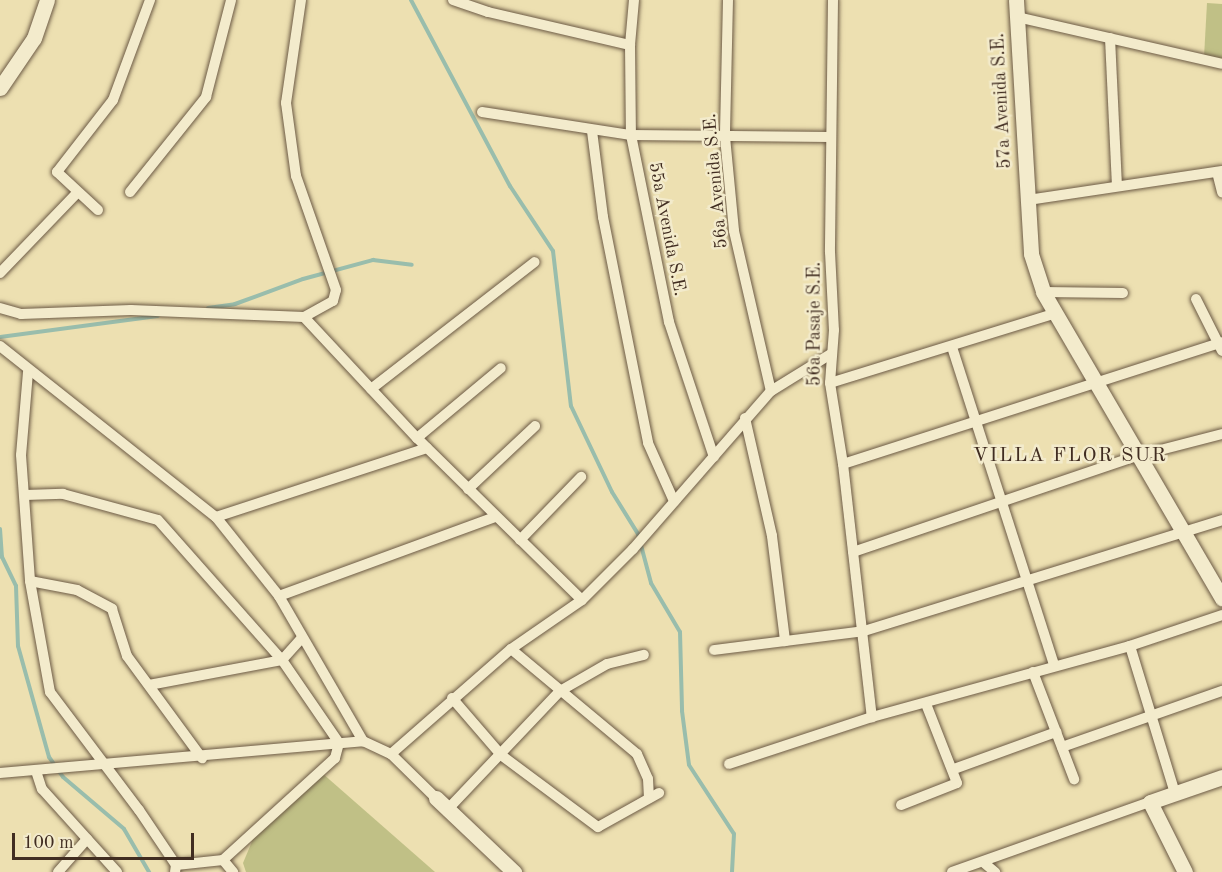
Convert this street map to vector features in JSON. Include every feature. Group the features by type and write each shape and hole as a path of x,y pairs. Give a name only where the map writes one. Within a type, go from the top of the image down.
{"street":[{"path":"0,88 34,38 47,0"},
{"path":"98,210 77,193 57,172 112,100 150,0"},
{"path":"130,192 206,97 231,0"},
{"path":"0,308 21,314 131,310 304,317 333,301 336,290 296,176 286,103 301,0"},
{"path":"453,0 489,12 630,45"},
{"name":"55a Avenida S.E.","path":"634,0 630,45 631,135 669,322 714,457"},
{"name":"56a Avenida S.E.","path":"728,0 725,137 734,231 771,391"},
{"name":"56a Pasaje S.E.","path":"833,0 830,137 834,330 830,383 843,464 864,631 872,717"},
{"name":"57a Avenida S.E.","path":"1016,0 1031,254 1043,292 1137,456 1185,530 1222,598"},
{"path":"1017,17 1222,64"},
{"path":"1110,38 1117,186"},
{"path":"482,112 592,131 631,135 830,137"},
{"path":"592,131 603,217 648,443 675,501"},
{"path":"1028,200 1220,172 1222,192"},
{"path":"0,273 77,193"},
{"path":"371,389 535,262"},
{"path":"1043,292 1122,293"},
{"path":"843,464 1221,345 1196,299"},
{"path":"830,383 1056,313"},
{"path":"304,317 417,438 582,600"},
{"path":"0,346 28,372 176,482 216,517 279,596 363,741"},
{"path":"951,347 978,422 1054,665"},
{"path":"391,754 452,698 511,649 582,600 633,549 656,519 675,501 745,418 771,391 831,354"},
{"path":"417,438 501,368"},
{"path":"28,372 21,455 30,580 50,692 176,868 222,860 335,758 339,744"},
{"path":"745,418 772,536 785,641"},
{"path":"468,489 535,426"},
{"path":"853,552 1137,456 1222,434"},
{"path":"216,517 427,448"},
{"path":"520,540 582,477"},
{"path":"25,495 63,494 158,520 282,660 339,744"},
{"path":"279,596 495,517"},
{"path":"714,650 864,631 1222,520"},
{"path":"30,580 77,590 112,609 127,656 202,758"},
{"path":"729,764 872,717 926,704 1054,665 1130,646 1222,615"},
{"path":"149,685 282,660 303,638"},
{"path":"1130,646 1175,793"},
{"path":"452,698 501,755 598,826 654,795 637,754 511,649"},
{"path":"448,809 560,691 607,664 644,655"},
{"path":"1034,672 1074,779"},
{"path":"1062,747 1222,690"},
{"path":"901,805 957,783 954,769 926,704"},
{"path":"954,769 1056,732"},
{"path":"0,773 202,758 363,741 391,754 514,872"},
{"path":"36,771 42,789 117,872"},
{"path":"952,872 1222,778"},
{"path":"1150,802 1185,872"},
{"path":"58,872 87,839"},
{"path":"222,860 234,872"},
{"path":"983,862 995,872"}],"green space":[{"path":"1207,3 1222,4 1222,58 1204,57"},
{"path":"322,773 435,872 246,872 243,863 256,832"}],"waterway":[{"path":"411,0 510,186 553,251 571,406 612,492 638,534 651,583 680,632 682,711 689,765 734,834 732,872"},
{"path":"208,308 235,304 303,279 373,260 412,265"},
{"path":"0,337 158,316"},
{"path":"0,529 2,557 16,586 18,646 49,757 63,777 124,829 149,872"}],"district":[{"name":"VILLA FLOR SUR","path":"1070,456"}]}
